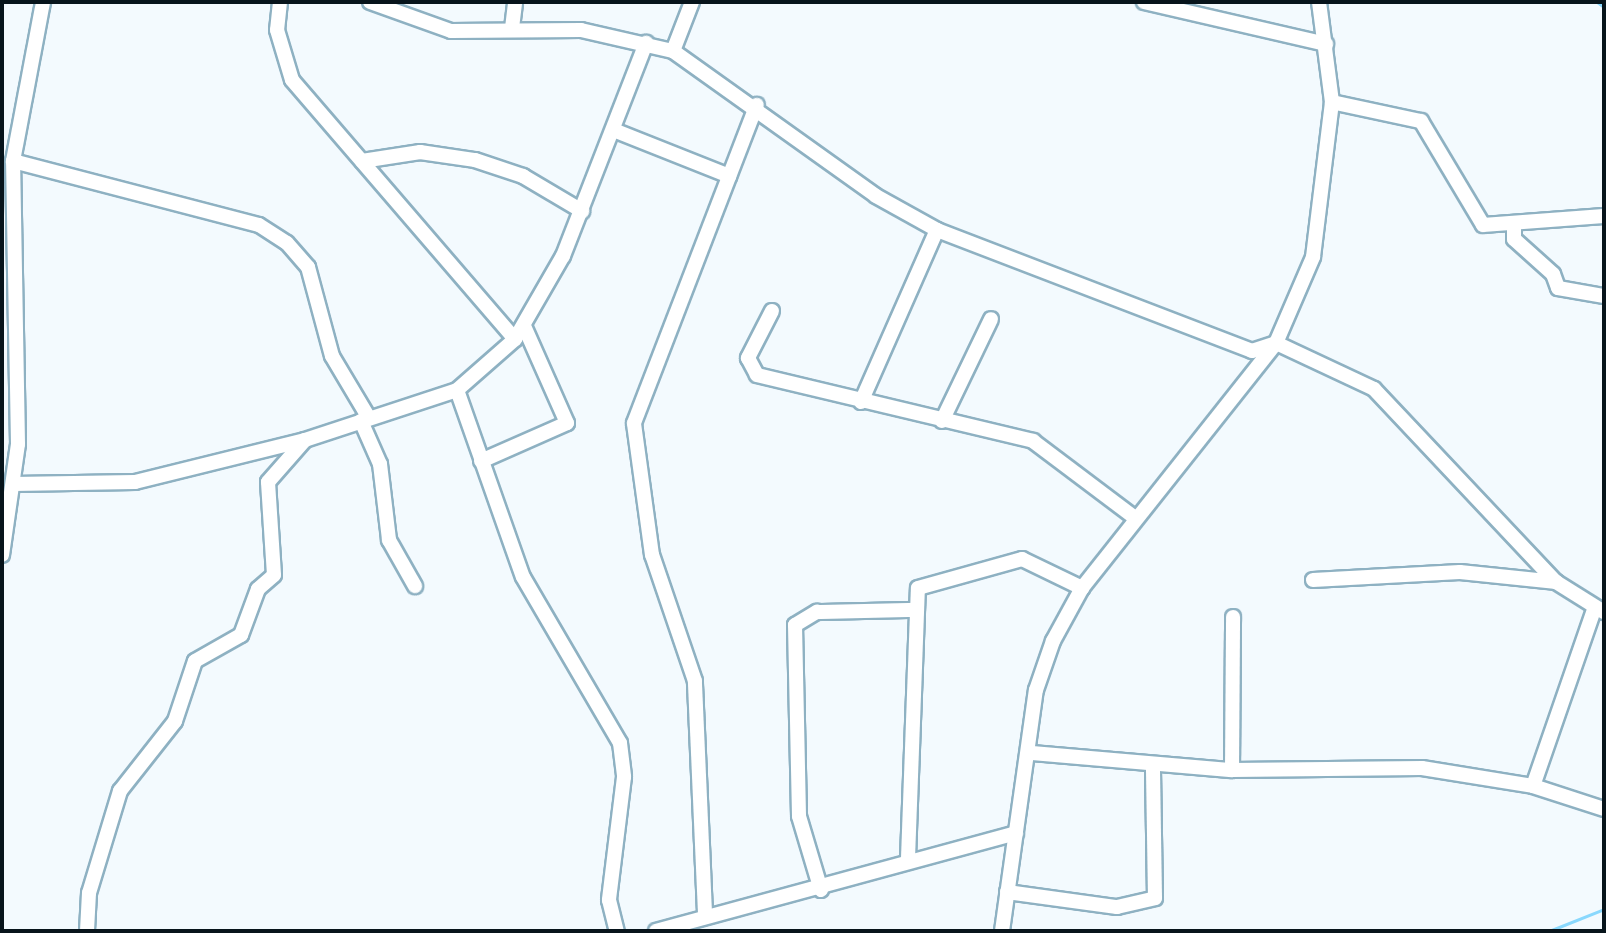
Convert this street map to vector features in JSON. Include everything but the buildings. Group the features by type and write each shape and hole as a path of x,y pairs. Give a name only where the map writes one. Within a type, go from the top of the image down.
{"street":[{"path":"2,555 13,484 13,161 43,2"},
{"path":"280,2 277,30 292,80 519,333 567,423 481,461"},
{"path":"370,2 451,31 512,28 581,30 673,51 757,105 876,196 937,230 1252,351 1276,343 1389,401 1556,582 1599,609 1533,786"},
{"path":"512,28 515,2"},
{"path":"673,51 692,2"},
{"path":"1144,2 1326,44"},
{"path":"1002,931 1016,833 1032,753 1036,690 1082,588 1276,343 1313,257 1332,102 1319,2"},
{"path":"13,484 135,482 305,440 457,390 519,333 582,211 616,131 646,43"},
{"path":"1332,102 1421,121 1483,225 1514,226 1604,216"},
{"path":"705,913 695,681 652,555 634,423 757,105"},
{"path":"616,131 729,176"},
{"path":"362,161 420,152 475,160 523,176 582,211"},
{"path":"2,175 13,161"},
{"path":"13,161 259,225 287,243 308,267 332,356 365,420 380,464 389,540 415,586"},
{"path":"1514,226 1514,239 1553,274 1558,288 1604,296"},
{"path":"861,402 937,230"},
{"path":"772,311 748,358 752,370 861,402 1033,441 1135,518"},
{"path":"942,421 991,319"},
{"path":"457,390 523,577 620,743 624,777 609,900 617,931"},
{"path":"87,931 89,893 120,791 175,721 195,661 241,635 258,589 274,575 268,482 305,440"},
{"path":"912,610 926,582 958,582 1022,559 1082,588"},
{"path":"1313,580 1460,572 1556,582"},
{"path":"821,890 799,816 795,625 817,612 912,610"},
{"path":"908,858 920,622 912,610"},
{"path":"1232,770 1233,617"},
{"path":"1032,753 1232,770 1422,768 1533,786 1604,809"},
{"path":"1007,892 1117,907 1155,898 1153,765"},
{"path":"656,931 705,913 821,890 908,858 1016,833"}],"waterway":[{"path":"1597,2 1604,7"},
{"path":"1549,931 1604,909"}]}
